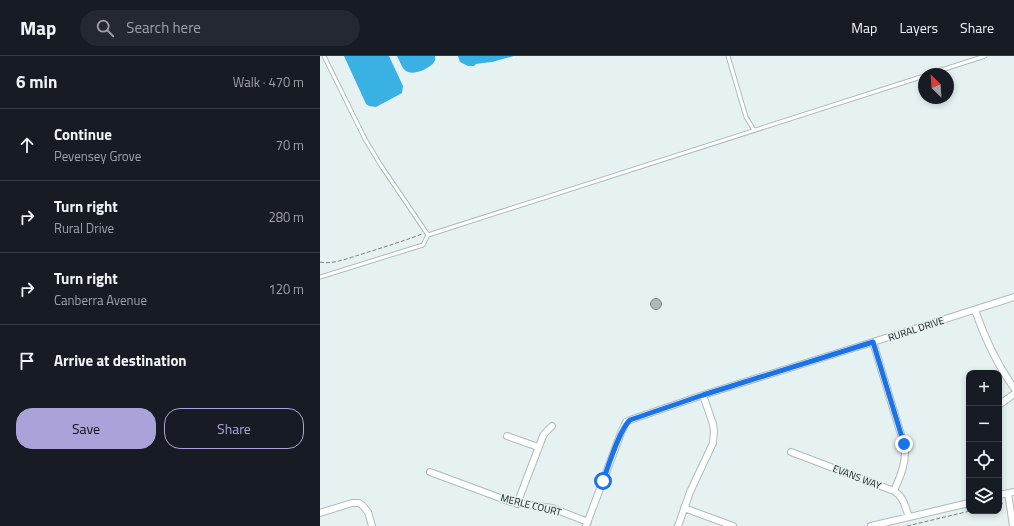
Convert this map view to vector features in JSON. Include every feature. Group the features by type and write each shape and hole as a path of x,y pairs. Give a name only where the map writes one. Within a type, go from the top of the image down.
{"street":[{"name":"RURAL DRIVE","path":"587,524 626,422 703,395 1014,297"},
{"path":"975,310 982,331 992,353 1014,388"},
{"path":"873,342 905,448 904,465 894,491"},
{"path":"1002,403 1014,394"},
{"path":"678,526 697,475 713,443 713,424 703,395"},
{"path":"517,504 538,447 544,434 552,426"},
{"path":"507,436 538,447"},
{"name":"EVANS WAY","path":"791,452 894,491 902,498 908,517"},
{"name":"MERLE COURT","path":"430,472 517,504 552,508 587,524"},
{"path":"1011,493 1010,502 1013,526"},
{"path":"320,514 352,503 359,503 368,512 372,526"},
{"path":"871,526 966,504"},
{"path":"684,508 733,526"}],"lane":[{"path":"324,56 365,139 427,234"},
{"path":"728,56 746,117 754,130"},
{"path":"948,68 985,56"},
{"path":"427,234 918,78"},
{"path":"320,277 423,245 427,234"}],"path":[{"path":"320,262 336,262 427,234"},
{"path":"907,526 966,512"}],"water":[{"path":"344,56 389,56 403,86 402,93 376,107 369,106 366,104"},
{"path":"397,56 435,56 435,61 426,69 411,73 404,69"},
{"path":"458,56 514,56 492,62 476,64 474,66 468,66 460,62"}],"building":[{"path":"654,299 658,299 660,300 660,308 654,309 651,306 651,302"}],"route":[{"path":"603,481 626,422 703,395 873,342 904,444"}]}
